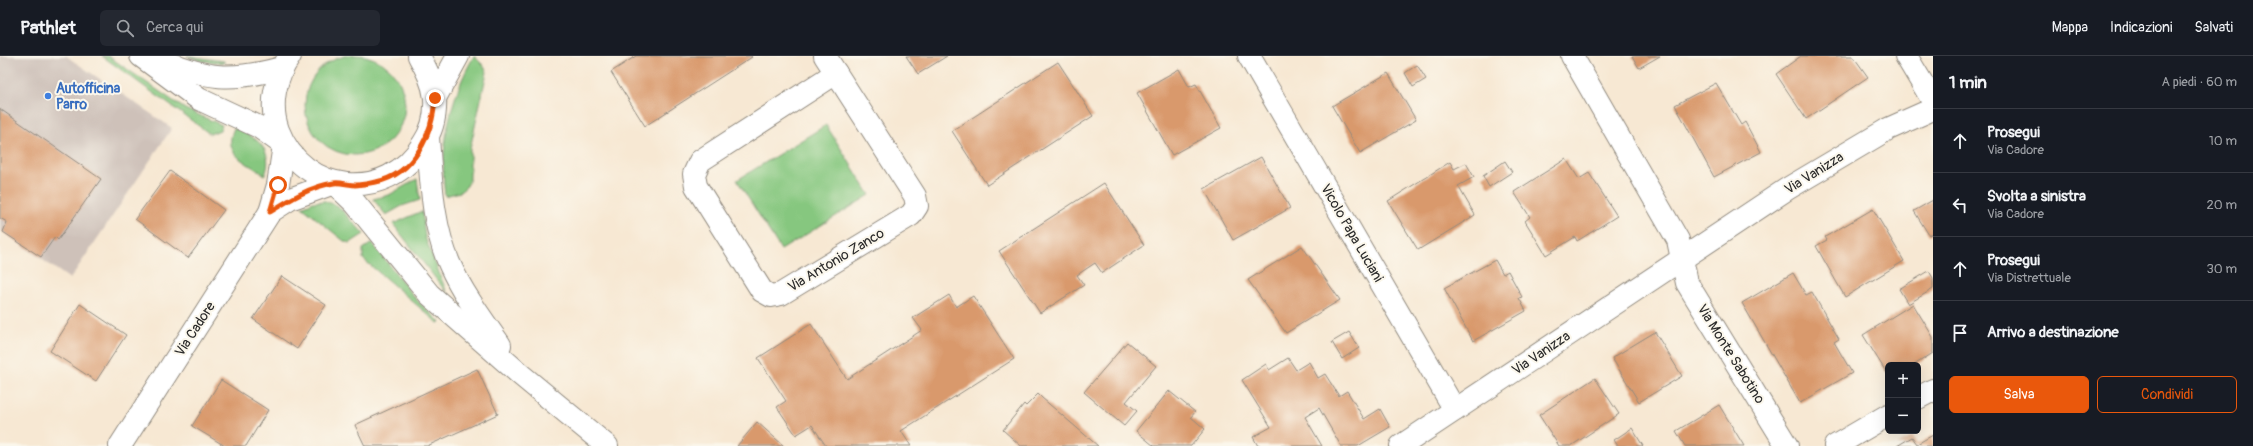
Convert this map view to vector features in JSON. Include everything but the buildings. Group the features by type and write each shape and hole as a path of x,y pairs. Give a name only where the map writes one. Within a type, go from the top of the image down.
{"street":[{"path":"141,56 199,100 259,127 284,145 303,166 314,175 334,183 356,185 379,181 399,171 416,156 428,137 434,118 435,98 430,75 419,56"},
{"path":"152,56 190,72 233,78 254,75 286,62"},
{"path":"435,98 458,56"},
{"name":"Vicolo Papa Luciani","path":"1249,56 1455,410"},
{"path":"1572,56 1678,240 1681,259"},
{"path":"1906,56 1933,101"},
{"path":"284,145 274,120 274,94 286,62"},
{"name":"Via Antonio Zanco","path":"831,65 915,196 916,206 911,215 781,294 771,296 762,291 696,186 694,174 700,161 831,65"},
{"name":"Via Vanizza","path":"1401,446 1681,259 1843,155 1888,129 1933,109"},
{"path":"428,137 431,186 439,235 450,264 466,297 521,375"},
{"name":"Via Cadore","path":"120,446 270,212 278,185 284,145"},
{"path":"334,183 355,203 428,294 521,375 607,446"},
{"name":"Via Cadore","path":"270,212 290,199 334,183"},
{"name":"Via Monte Sabotino","path":"1681,259 1687,283 1787,446"},
{"path":"1921,396 1933,390"},
{"path":"1835,446 1885,417"}],"shaded area":[{"path":"0,56 66,56 172,128 70,279 0,230"}],"green space":[{"path":"355,55 365,56 383,63 397,77 404,95 404,115 397,133 383,147 365,154 355,155 345,154 327,147 313,133 306,115 305,105 306,95 313,77 327,63 345,56"},
{"path":"102,56 108,56 185,109 222,125 220,130 210,134"},
{"path":"187,56 224,61 224,63 201,61"},
{"path":"474,56 483,65 487,72 470,149 470,178 467,186 460,192 445,196 444,160 448,124 458,89"},
{"path":"826,125 870,195 781,250 737,180"},
{"path":"234,128 256,140 265,151 267,166 265,175 243,161 233,151 231,137"},
{"path":"417,179 420,200 402,206 386,215 373,199 389,195"},
{"path":"325,201 338,206 364,234 350,243 344,241 302,207 313,202"},
{"path":"422,211 425,237 447,293 393,224"},
{"path":"372,243 416,299 440,322 439,324 363,259 363,249"}],"place":[{"name":"Autofficina Parro","path":"48,96"}],"route":[{"path":"278,185 270,212 290,199 308,191 334,183 356,185 379,181 399,171 416,156 428,137 434,118 435,98"}]}
